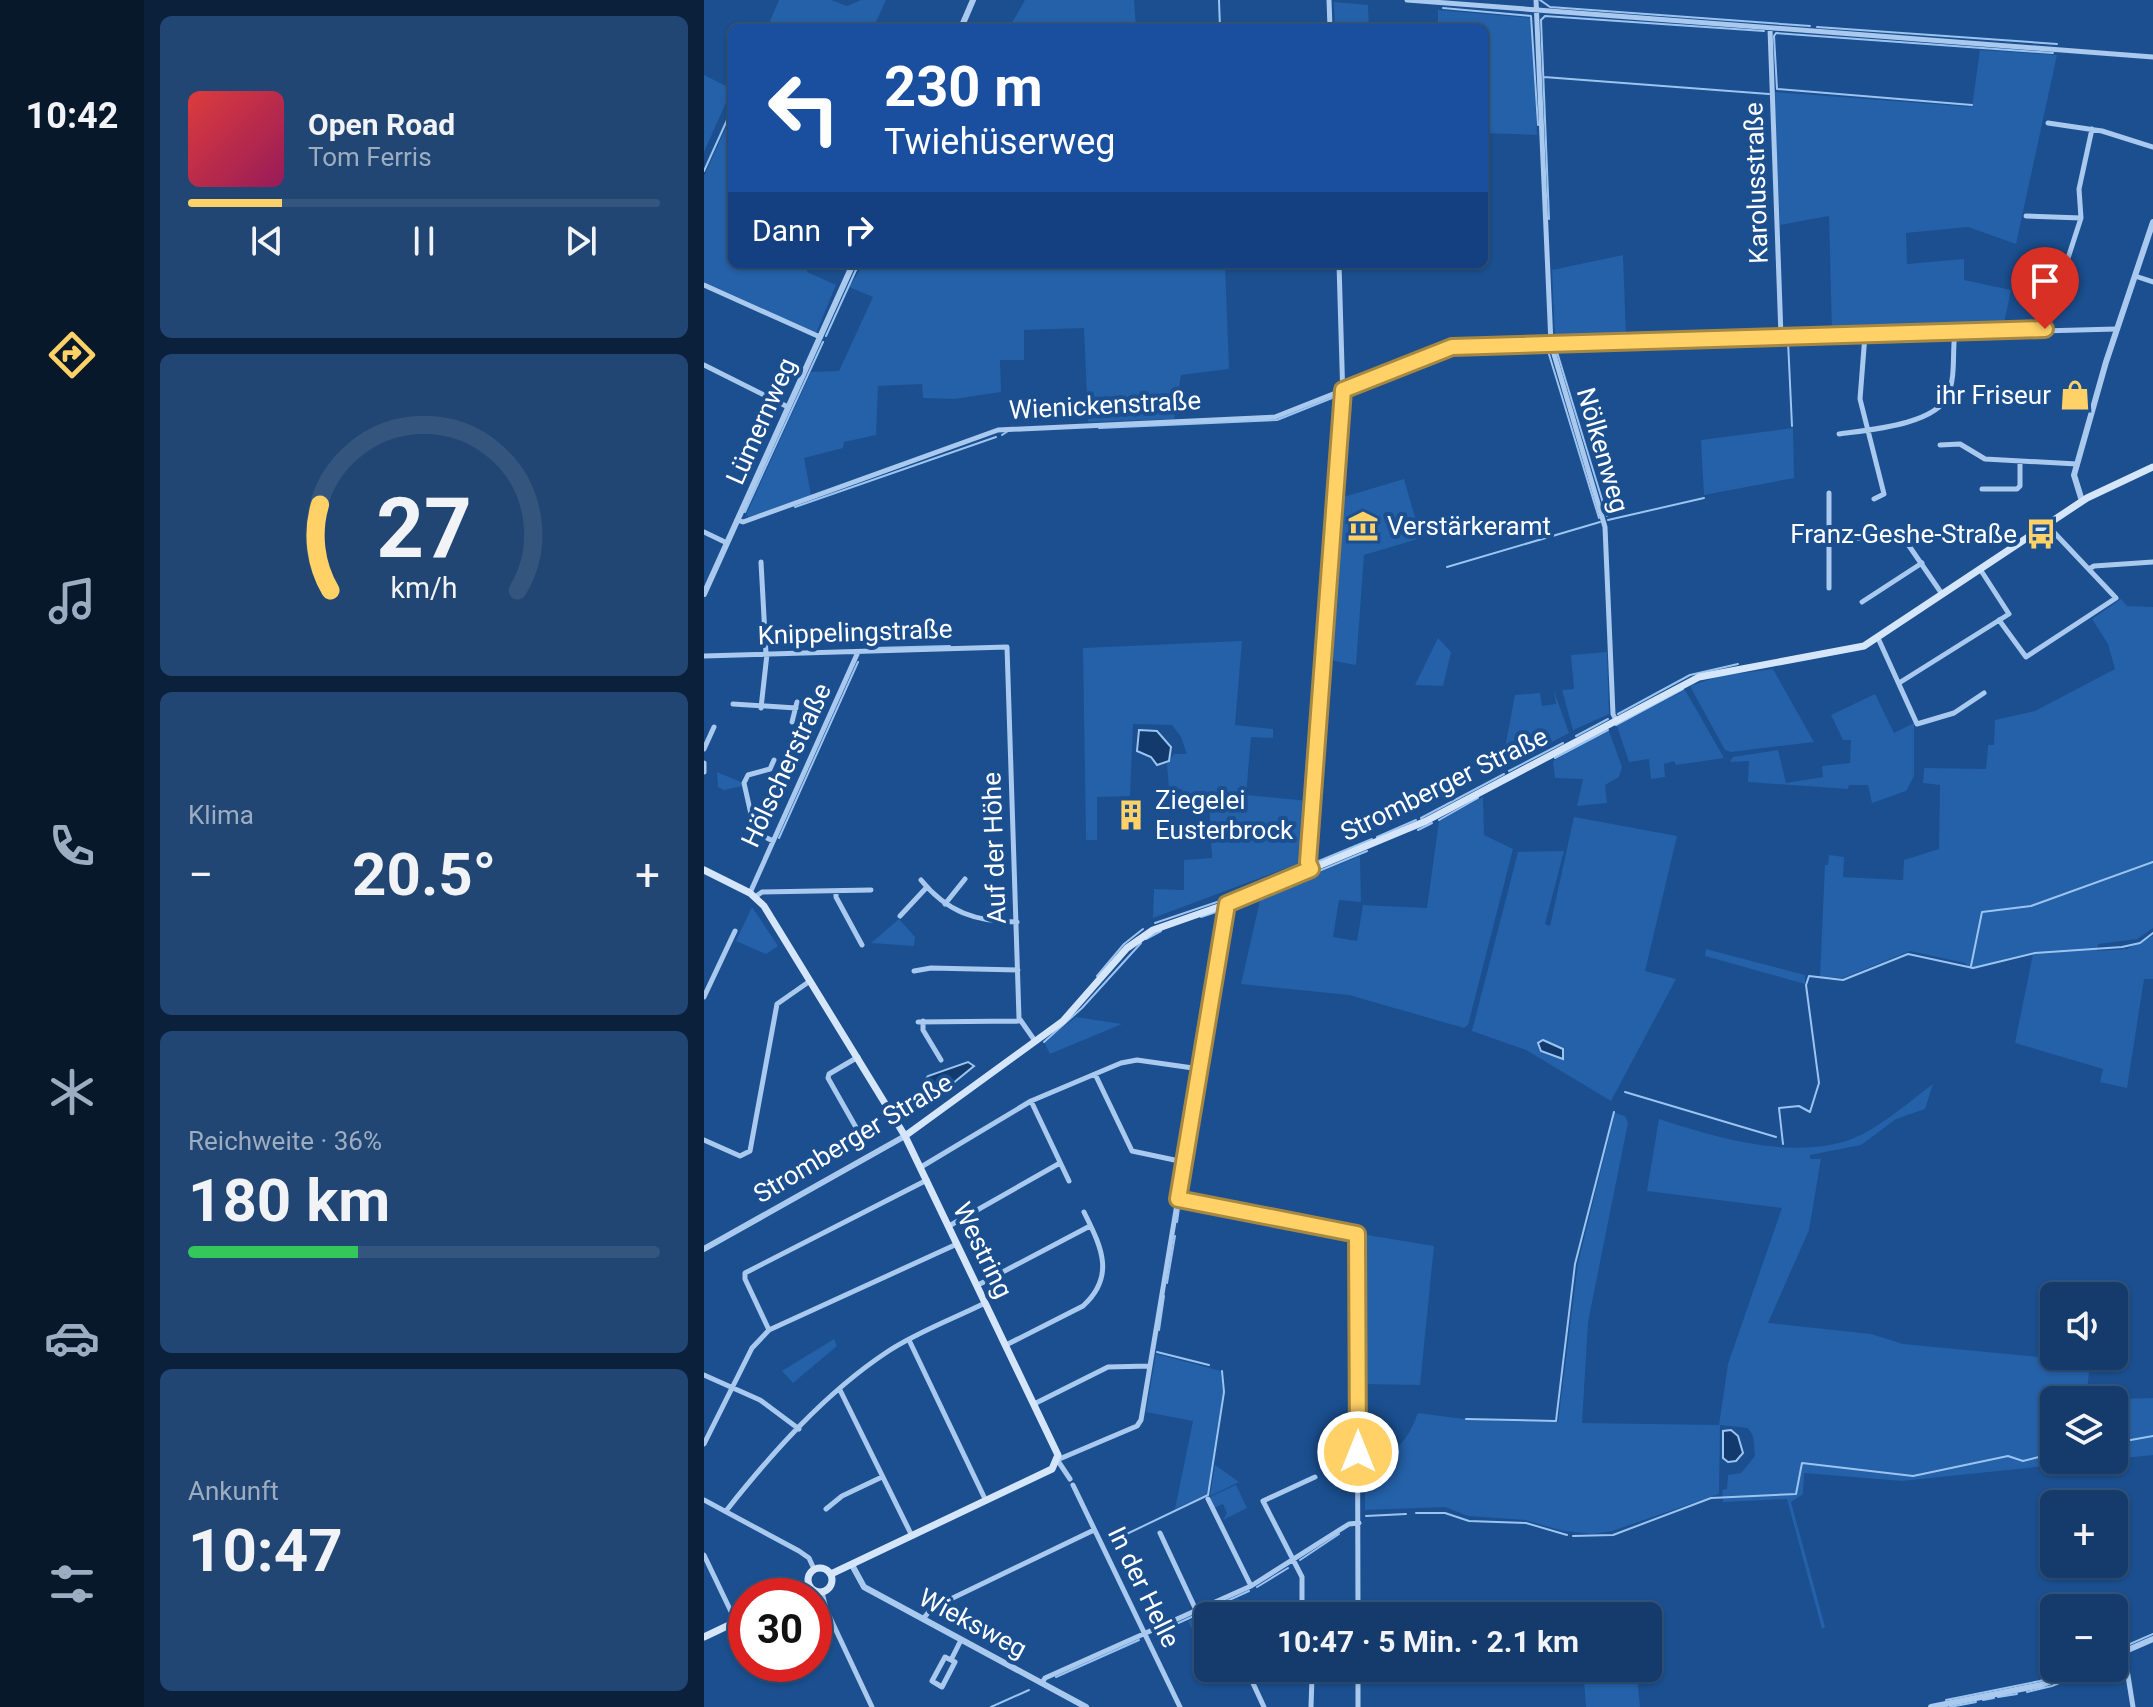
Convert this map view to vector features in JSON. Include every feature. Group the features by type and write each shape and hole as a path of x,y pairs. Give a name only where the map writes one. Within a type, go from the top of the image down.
{"main road":[{"name":"Stromberger Straße","path":"905,1136 1036,1042 1079,1006 1127,948 1140,938 1170,922 1227,904 1433,817 1699,677 1849,651 1878,638 2082,501 2115,482 2153,467"},
{"name":"Westring","path":"704,870 753,895 769,912 858,1057 921,1167 1056,1450 1057,1460"},
{"path":"831,1574 1052,1469 1057,1460"},
{"path":"809,1578 814,1569 824,1569 831,1578"},
{"path":"704,1637 728,1626"}],"street":[{"path":"963,24 973,0"},
{"path":"1329,0 1330,24"},
{"path":"1407,0 2153,57"},
{"name":"Nölkenweg","path":"1536,0 1551,344 1605,527 1613,714 1616,720"},
{"name":"Karolusstraße","path":"1770,29 1781,336"},
{"path":"2048,123 2092,129 2153,147"},
{"path":"2045,329 2081,218 2079,189 2092,129"},
{"path":"2026,216 2081,218"},
{"path":"2082,501 2074,486 2077,464 2116,329 2153,222"},
{"name":"Lümernweg","path":"704,594 851,268"},
{"path":"1311,869 1308,862 1343,390 1339,268"},
{"path":"2135,276 2153,282"},
{"path":"704,285 820,337"},
{"name":"Wienickenstraße","path":"737,520 743,522 998,430 1275,417 1452,347 2116,329"},
{"path":"1839,434 1868,432 1933,411 1944,402 1950,389 1955,332"},
{"path":"1868,335 1860,399 1884,494 1874,499"},
{"path":"704,365 788,407"},
{"path":"1940,445 1960,444 1985,459 2077,464"},
{"path":"1982,489 2017,489 2020,461"},
{"path":"1829,493 1829,588"},
{"path":"1999,620 2022,655 2030,656 2116,598 2047,525"},
{"path":"704,532 727,543"},
{"path":"1811,539 1903,537 1942,594"},
{"path":"761,562 766,654 761,708"},
{"path":"2089,569 2094,566 2153,562"},
{"path":"1862,602 1922,563"},
{"path":"1899,683 2009,614 1979,569"},
{"path":"1878,638 1917,724 1954,713 1984,693"},
{"name":"Knippelingstraße","path":"704,656 1007,647"},
{"name":"Auf der Höhe","path":"1007,647 1020,1021"},
{"name":"Hölscherstraße","path":"753,895 773,841 858,652"},
{"path":"733,704 761,708 796,705 792,722"},
{"path":"704,749 714,727"},
{"path":"773,841 755,832 744,783 748,775 770,769 774,760"},
{"path":"704,763 704,772"},
{"path":"945,904 965,879"},
{"path":"921,880 945,904 978,920 1017,922"},
{"path":"900,916 927,887"},
{"path":"753,895 762,892 871,890"},
{"path":"836,891 836,897 862,945"},
{"path":"1057,1460 1137,1426 1227,904"},
{"path":"704,997 735,931"},
{"path":"914,971 931,968 1018,970"},
{"path":"704,1140 740,1156 750,1151 777,1004 811,981"},
{"path":"941,1060 920,1022 1020,1021 1036,1042"},
{"path":"858,1057 828,1078 862,1138"},
{"path":"921,1167 1031,1101 1095,1074 1137,1060 1200,1069"},
{"path":"1095,1074 1132,1151 1184,1162"},
{"path":"1031,1101 1069,1181"},
{"name":"Stromberger Straße","path":"704,1249 905,1136"},
{"path":"949,1226 1060,1163"},
{"path":"769,1330 745,1273 927,1180"},
{"path":"1178,1199 1357,1234 1358,1602"},
{"path":"1006,1345 1083,1306 1093,1297 1099,1286 1102,1250 1084,1212"},
{"path":"978,1285 1090,1225"},
{"path":"704,1444 752,1348 769,1330 958,1244"},
{"path":"726,1511 799,1429 871,1364 909,1340 986,1303"},
{"path":"909,1340 986,1501"},
{"path":"1034,1404 1108,1367 1149,1366"},
{"path":"704,1375 733,1386 776,1410 799,1429"},
{"path":"840,1390 912,1537"},
{"name":"In der Helle","path":"1057,1460 1072,1482 1180,1707"},
{"path":"826,1509 842,1496 882,1477"},
{"path":"1302,1602 1302,1577 1263,1501 1315,1477"},
{"path":"1208,1499 1251,1586"},
{"path":"704,1500 799,1551 809,1558 814,1569"},
{"path":"1214,1602 1251,1586 1349,1524 1359,1523"},
{"path":"923,1619 932,1608 1094,1530"},
{"path":"1160,1533 1194,1606"},
{"path":"704,1555 728,1605"},
{"name":"Wieksweg","path":"852,1565 864,1587 1086,1707"},
{"path":"1042,1683 1045,1678 1194,1611"},
{"path":"832,1622 872,1707"},
{"path":"2128,1649 2153,1639"},
{"path":"951,1660 961,1640"},
{"path":"945,1657 951,1660 955,1662 942,1687 932,1681 945,1657"},
{"path":"2128,1676 2133,1707"},
{"path":"1252,1682 1264,1707"},
{"path":"1311,1707 1312,1682"},
{"path":"1358,1682 1358,1707"},
{"path":"1931,1707 2049,1682"}],"shaded area":[{"path":"779,0 831,0 847,6 861,0 886,0 875,24 769,24"},
{"path":"1025,0 1134,0 1136,24 1011,24"},
{"path":"1334,2 1368,5 1369,24 1335,24"},
{"path":"1438,10 1531,18 1537,135 1488,133 1488,24 1438,24"},
{"path":"1980,50 2057,55 2016,244 1968,227 1906,233 1907,264 1964,259 1964,280 2011,290 2003,328 1832,332 1829,216 1780,225 1774,92 1972,107"},
{"path":"704,75 728,87 728,98 704,152"},
{"path":"728,123 728,268 808,268 807,272 836,285 816,333 704,282 704,176"},
{"path":"1623,255 1626,338 1560,341 1555,337 1552,270"},
{"path":"861,268 1225,268 1229,369 1181,375 1174,419 1088,422 1084,328 1024,330 1024,360 1000,360 1001,392 954,399 923,398 922,384 878,386 876,435 844,442 843,448 804,458 811,495 749,517 746,515 811,372 839,371 873,297 849,287"},
{"path":"1793,428 1794,478 1704,495 1701,440"},
{"path":"1404,479 1421,538 1364,555 1356,665 1334,661 1331,657 1340,498"},
{"path":"2121,599 2127,606 2153,607 2153,928 2137,939 2098,944 2097,951 2127,949 2153,936 2153,979 2144,979 2127,1088 2100,1082 2103,1069 2015,1043 2033,954 1971,970 1965,963 1910,951 1843,978 1820,977 1825,865 1828,865 1829,855 1844,857 1843,877 1903,880 1904,860 1939,849 1940,785 1923,783 1924,768 1986,769 1988,745 1994,745 1995,720 2035,711 2115,669 2108,644 2092,619"},
{"path":"1438,638 1451,652 1443,686 1415,685"},
{"path":"1242,641 1235,725 1273,729 1273,738 1251,737 1246,795 1309,801 1306,839 1299,842 1305,843 1303,862 1153,918 1154,889 1184,890 1184,860 1212,858 1209,800 1182,801 1182,789 1169,789 1167,764 1174,754 1187,754 1181,737 1172,725 1133,724 1130,796 1097,797 1097,840 1086,840 1083,648"},
{"path":"1607,652 1609,714 1573,730 1562,690 1574,689 1571,655"},
{"path":"1773,669 1814,742 1731,752 1725,750 1690,686 1720,676"},
{"path":"1685,690 1724,758 1676,765 1674,761 1664,764 1665,777 1651,779 1649,759 1629,762 1617,726"},
{"path":"1554,691 1569,733 1501,769 1515,695 1540,693 1542,706 1556,704"},
{"path":"1875,694 1894,733 1914,723 1914,776 1906,791 1872,803 1868,785 1849,785 1848,789 1748,782 1749,761 1730,762 1733,757 1778,750 1786,783 1823,777 1822,766 1850,763 1851,740 1843,740 1831,715"},
{"path":"1139,730 1157,731 1171,747 1169,761 1157,765 1151,757 1137,751"},
{"path":"1609,731 1622,767 1619,777 1605,785 1607,803 1577,806 1583,779 1555,778 1553,761"},
{"path":"717,772 741,782 742,786 724,790 718,787"},
{"path":"1483,797 1484,835 1513,849 1468,1025 1464,1028 1349,995 1241,984 1261,896 1360,856 1361,902 1339,900 1333,937 1357,941 1363,905 1427,908 1439,821"},
{"path":"1574,817 1677,836 1645,971 1676,979 1611,1101 1526,1050 1472,1031 1518,852 1564,851 1545,924 1550,926"},
{"path":"752,907 778,946 766,954 736,941"},
{"path":"899,919 915,937 914,946 871,943"},
{"path":"1706,949 1805,975 1805,984 1705,956"},
{"path":"1076,1017 1122,1024 1050,1054 1044,1042"},
{"path":"1543,1040 1563,1049 1563,1059 1541,1051 1538,1043"},
{"path":"968,1062 974,1066 941,1093 930,1093 925,1080 928,1076"},
{"path":"1933,1084 1925,1109 1896,1119 1861,1145 1810,1155 1810,1159 1821,1159 1809,1230 1768,1323 1871,1334 1903,1344 2040,1357 2040,1370 2089,1370 2087,1386 2040,1386 2040,1467 1902,1481 1804,1473 1803,1494 1791,1502 1825,1627 1822,1629 1787,1499 1723,1502 1722,1490 1727,1489 1728,1475 1741,1473 1755,1456 1753,1436 1748,1428 1720,1425 1719,1494 1612,1531 1593,1534 1564,1531 1525,1520 1468,1516 1445,1507 1365,1510 1365,1459 1385,1455 1399,1446 1418,1413 1464,1419 1558,1422 1578,1263 1615,1113 1625,1116 1628,1123 1588,1322 1582,1423 1719,1425 1728,1364 1782,1208 1647,1191 1659,1119 1751,1144 1800,1148 1846,1141 1869,1131"},
{"path":"1367,1235 1434,1246 1420,1385 1363,1384 1364,1238"},
{"path":"834,1339 837,1346 793,1383 782,1371"},
{"path":"1156,1354 1221,1371 1223,1392 1207,1494 1175,1509 1193,1421 1146,1412"},
{"path":"2153,1398 2153,1455 2128,1458 2128,1399"},
{"path":"1731,1430 1738,1436 1743,1453 1736,1461 1728,1462 1723,1458 1723,1431"},
{"path":"1215,1465 1239,1482 1210,1496"},
{"path":"1236,1485 1247,1508 1223,1520 1227,1513 1223,1504 1214,1508 1210,1497"},
{"path":"1194,1618 1194,1633 1188,1621"},
{"path":"1584,1682 1637,1682 1640,1707 1586,1707"}],"waterway":[{"path":"1219,0 1220,24"},
{"path":"1540,0 1550,7 1810,26"},
{"path":"1443,8 1531,16 1538,125"},
{"path":"1549,219 1541,20 1545,16 1764,31"},
{"path":"1817,27 2057,44"},
{"path":"1972,105 1777,89 1774,36 1776,33 2053,53"},
{"path":"1544,77 1769,94"},
{"path":"704,171 728,118"},
{"path":"826,336 858,268"},
{"path":"1788,341 1792,426"},
{"path":"745,512 823,342"},
{"path":"1567,347 1557,352 1607,516"},
{"path":"1548,351 1599,518"},
{"path":"1347,395 1377,379"},
{"path":"1099,428 1277,420 1337,396"},
{"path":"1002,435 1008,431"},
{"path":"795,507 996,437"},
{"path":"1608,520 1704,498"},
{"path":"1447,567 1600,522"},
{"path":"874,648 950,646"},
{"path":"779,838 858,662"},
{"path":"1618,714 1690,675 1738,664"},
{"path":"1616,725 1683,689"},
{"path":"1576,736 1608,719"},
{"path":"1555,758 1608,730"},
{"path":"1509,771 1563,743"},
{"path":"1421,818 1504,774"},
{"path":"1439,820 1478,798"},
{"path":"1377,837 1416,820"},
{"path":"1418,830 1432,823"},
{"path":"1313,855 1315,828"},
{"path":"1314,863 1372,839"},
{"path":"1259,896 1367,851"},
{"path":"1971,966 1982,912 2031,906 2153,862"},
{"path":"1233,896 1301,868"},
{"path":"1155,923 1223,900"},
{"path":"1201,917 1219,911"},
{"path":"1097,976 1124,944 1143,929"},
{"path":"1146,939 1161,931"},
{"path":"1783,1144 1779,1108 1799,1106 1810,1112 1819,1083 1806,985 1809,976 1843,980 1908,954 1973,968 2035,953 2122,947 2140,943 2153,933"},
{"path":"1044,1042 1082,1008 1141,943"},
{"path":"1216,1002 1218,988"},
{"path":"1208,1046 1214,1010"},
{"path":"1199,1102 1206,1057"},
{"path":"1625,1092 1776,1137"},
{"path":"1556,1421 1575,1264 1614,1112"},
{"path":"1189,1157 1197,1113"},
{"path":"1184,1194 1187,1170"},
{"path":"1177,1222 1179,1208"},
{"path":"1167,1283 1175,1236"},
{"path":"1159,1330 1164,1296"},
{"path":"1157,1352 1209,1365"},
{"path":"1110,1542 1208,1495 1224,1392 1222,1371"},
{"path":"1466,1419 1555,1421"},
{"path":"2128,1440 2153,1436"},
{"path":"1573,1536 1613,1535 1711,1498 1796,1494 1802,1463 1913,1476 2008,1456 2023,1461 2040,1457"},
{"path":"1416,1513 1445,1513 1469,1521 1526,1523 1567,1535"},
{"path":"1366,1516 1406,1514"},
{"path":"1300,1560 1339,1534"},
{"path":"1257,1587 1288,1568"},
{"path":"1154,1634 1249,1591"},
{"path":"2128,1645 2153,1634"},
{"path":"1056,1677 1139,1640"},
{"path":"1946,1700 2040,1681"},
{"path":"2027,1692 2061,1682"},
{"path":"991,1707 1029,1690"},
{"path":"1998,1697 2017,1694"},
{"path":"1983,1700 1994,1698"},
{"path":"1950,1707 1976,1702"}],"place":[{"name":"ihr Friseur","path":"2075,395"},
{"name":"Verstärkeramt","path":"1363,526"},
{"name":"Franz-Geshe-Straße","path":"2041,534"},
{"name":"Ziegelei Eusterbrock","path":"1131,815"}],"route":[{"path":"1358,1452 1357,1234 1352,1230 1178,1199 1227,904 1311,869 1308,862 1343,390 1452,347 2045,329"}]}
